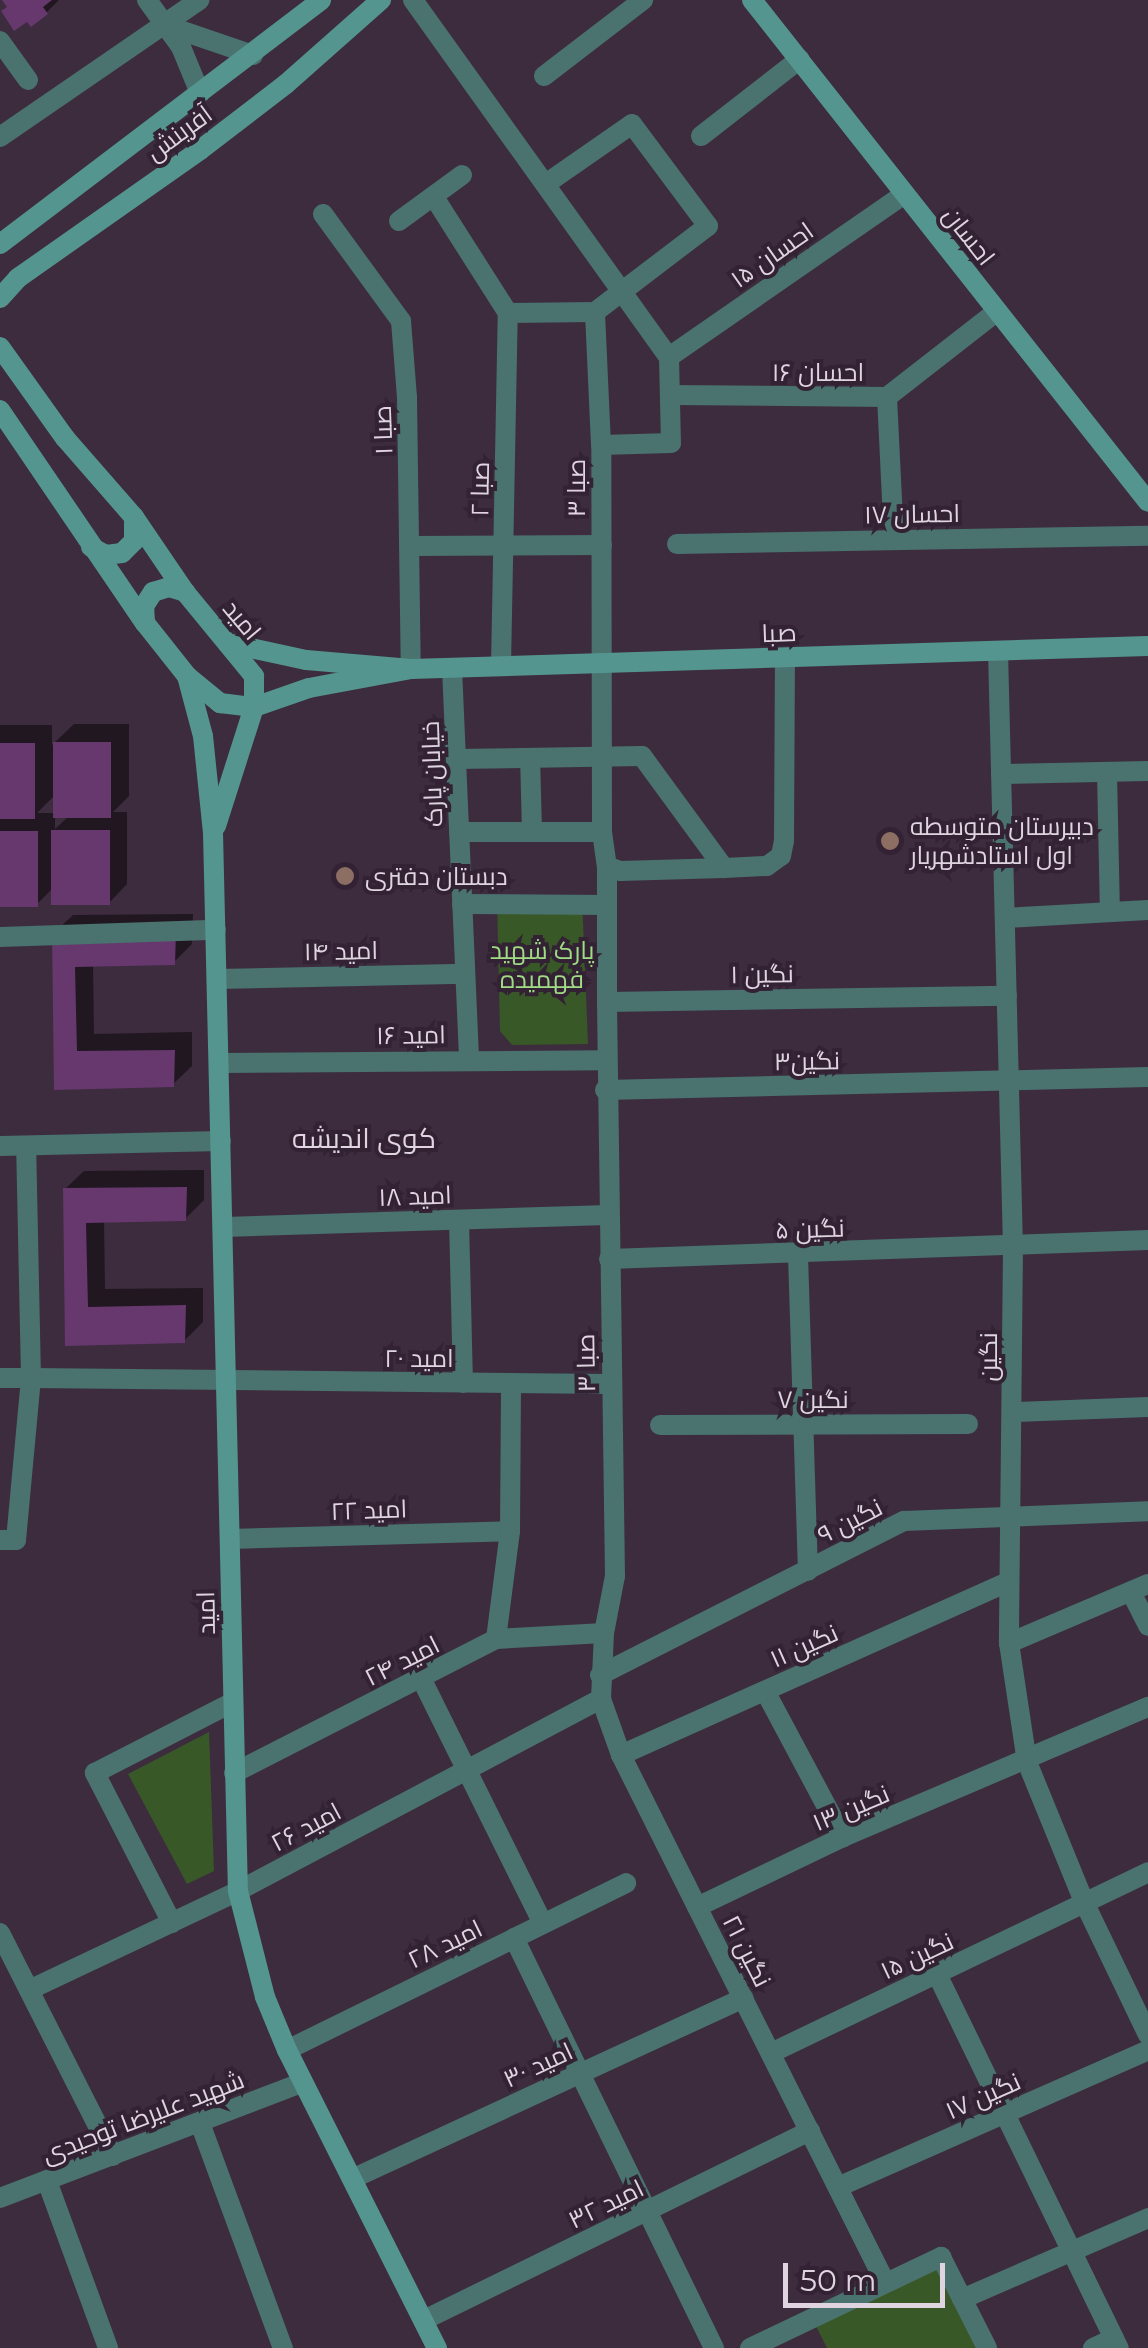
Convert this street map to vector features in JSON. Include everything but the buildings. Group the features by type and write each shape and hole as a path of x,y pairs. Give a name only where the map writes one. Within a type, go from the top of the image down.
{"main road":[{"name":"آفرینش","path":"0,244 321,0"},
{"name":"آفرینش","path":"0,298 9,276 200,150 286,84 381,0"},
{"name":"احسان","path":"752,0 1148,502"},
{"name":"امید","path":"0,348 65,438 134,517 186,592 232,644 254,676 254,707"},
{"path":"0,410 145,623 187,676 220,703 254,707 309,688 411,669"},
{"path":"91,547 106,555 129,548 136,533 134,517"},
{"path":"145,623 144,606 154,592 170,587 186,592"},
{"path":"232,644 306,660 411,669"},
{"name":"صبا","path":"411,669 1148,646"},
{"path":"187,676 203,736 214,833"},
{"path":"214,833 254,707"},
{"name":"امید","path":"214,833 238,1891 265,1997 287,2050 437,2348"}],"street":[{"path":"147,0 192,66 200,93"},
{"path":"0,137 199,0"},
{"path":"413,0 669,358 671,443 601,445"},
{"path":"544,76 644,0"},
{"path":"166,25 253,54"},
{"path":"0,41 28,80"},
{"path":"701,136 800,59"},
{"path":"434,197 508,313 595,312 708,226 632,124 547,183"},
{"path":"400,221 462,175"},
{"name":"احسان ۱۵","path":"669,358 904,194"},
{"name":"صبا ۱","path":"323,214 401,321 411,669"},
{"name":"صبا ۳","path":"595,312 601,445 600,756 607,866 607,1002"},
{"name":"احسان ۱۶","path":"670,396 888,397 996,312"},
{"name":"صبا ۲","path":"502,666 508,313"},
{"path":"888,397 894,540"},
{"name":"احسان ۱۷","path":"677,544 1148,536"},
{"path":"410,546 602,544"},
{"name":"نگین","path":"998,651 1013,1248 1009,1643 1027,1762 1085,1904 1148,2035"},
{"path":"607,866 620,871 767,866 781,856 785,658"},
{"name":"خیابان پارک","path":"452,668 469,1059"},
{"path":"456,758 642,756 724,868"},
{"path":"530,758 532,832"},
{"path":"1001,774 1148,771"},
{"path":"1107,772 1110,912"},
{"path":"459,832 602,832"},
{"path":"462,904 607,906"},
{"path":"1005,918 1148,910"},
{"path":"0,937 216,930"},
{"name":"امید ۱۴","path":"217,978 465,974"},
{"name":"نگین ۱","path":"607,1002 1006,996"},
{"path":"605,1090 607,1002"},
{"name":"امید ۱۶","path":"219,1063 604,1060"},
{"name":"نگین۳","path":"605,1090 1148,1077"},
{"name":"صبا ۳","path":"604,1633 615,1576 605,1090"},
{"path":"0,1146 221,1141"},
{"path":"0,1540 16,1540 31,1378 26,1146"},
{"name":"امید ۱۸","path":"224,1227 608,1215"},
{"path":"459,1220 463,1383"},
{"name":"نگین ۵","path":"608,1260 1148,1240"},
{"path":"798,1255 808,1571"},
{"name":"امید ۲۰","path":"0,1378 611,1384"},
{"path":"496,1639 510,1531 511,1383"},
{"path":"1013,1412 1148,1407"},
{"name":"نگین ۷","path":"660,1425 968,1424"},
{"name":"نگین ۹","path":"600,1674 904,1521 1148,1512"},
{"name":"امید ۲۲","path":"230,1539 510,1531"},
{"name":"نگین ۱۱","path":"621,1755 1008,1582"},
{"path":"1009,1643 1139,1588 1148,1626"},
{"name":"امید ۲۴","path":"234,1773 496,1639 604,1633"},
{"name":"نگین ۲۱","path":"604,1633 601,1699 621,1755 885,2282"},
{"path":"422,1680 542,1924"},
{"path":"765,1691 843,1837"},
{"name":"امید ۲۶","path":"29,1990 238,1891 601,1699"},
{"path":"172,1922 95,1774 233,1702"},
{"name":"نگین ۱۳","path":"697,1907 843,1837 1027,1762 1148,1706"},
{"name":"نگین ۱۵","path":"771,2053 1148,1872"},
{"name":"امید ۲۸","path":"287,2050 626,1883"},
{"path":"0,1933 113,2156"},
{"path":"514,1938 714,2348"},
{"path":"937,1974 1116,2343 1093,2348"},
{"name":"امید ۳۰","path":"354,2178 743,1998"},
{"name":"نگین ۱۷","path":"838,2187 1148,2050"},
{"name":"شهید علیرضا توحیدی","path":"0,2198 303,2082"},
{"path":"200,2123 284,2348"},
{"name":"امید ۳۲","path":"424,2320 810,2130"},
{"path":"47,2180 108,2348"},
{"path":"962,2298 1148,2218"},
{"path":"750,2348 941,2256 987,2348"}],"green space":[{"name":"پارک شهید فهمیده","path":"582,897 588,1044 512,1045 500,1031 497,899"},
{"path":"209,1732 214,1871 187,1884 128,1774"},
{"path":"936,2267 979,2348 827,2348 816,2326"}],"place":[{"name":"دبیرستان متوسطه اول استادشهریار","path":"890,841"},
{"name":"دبستان دفتری","path":"345,876"}],"district":[{"name":"کوی اندیشه","path":"364,1138"}]}
